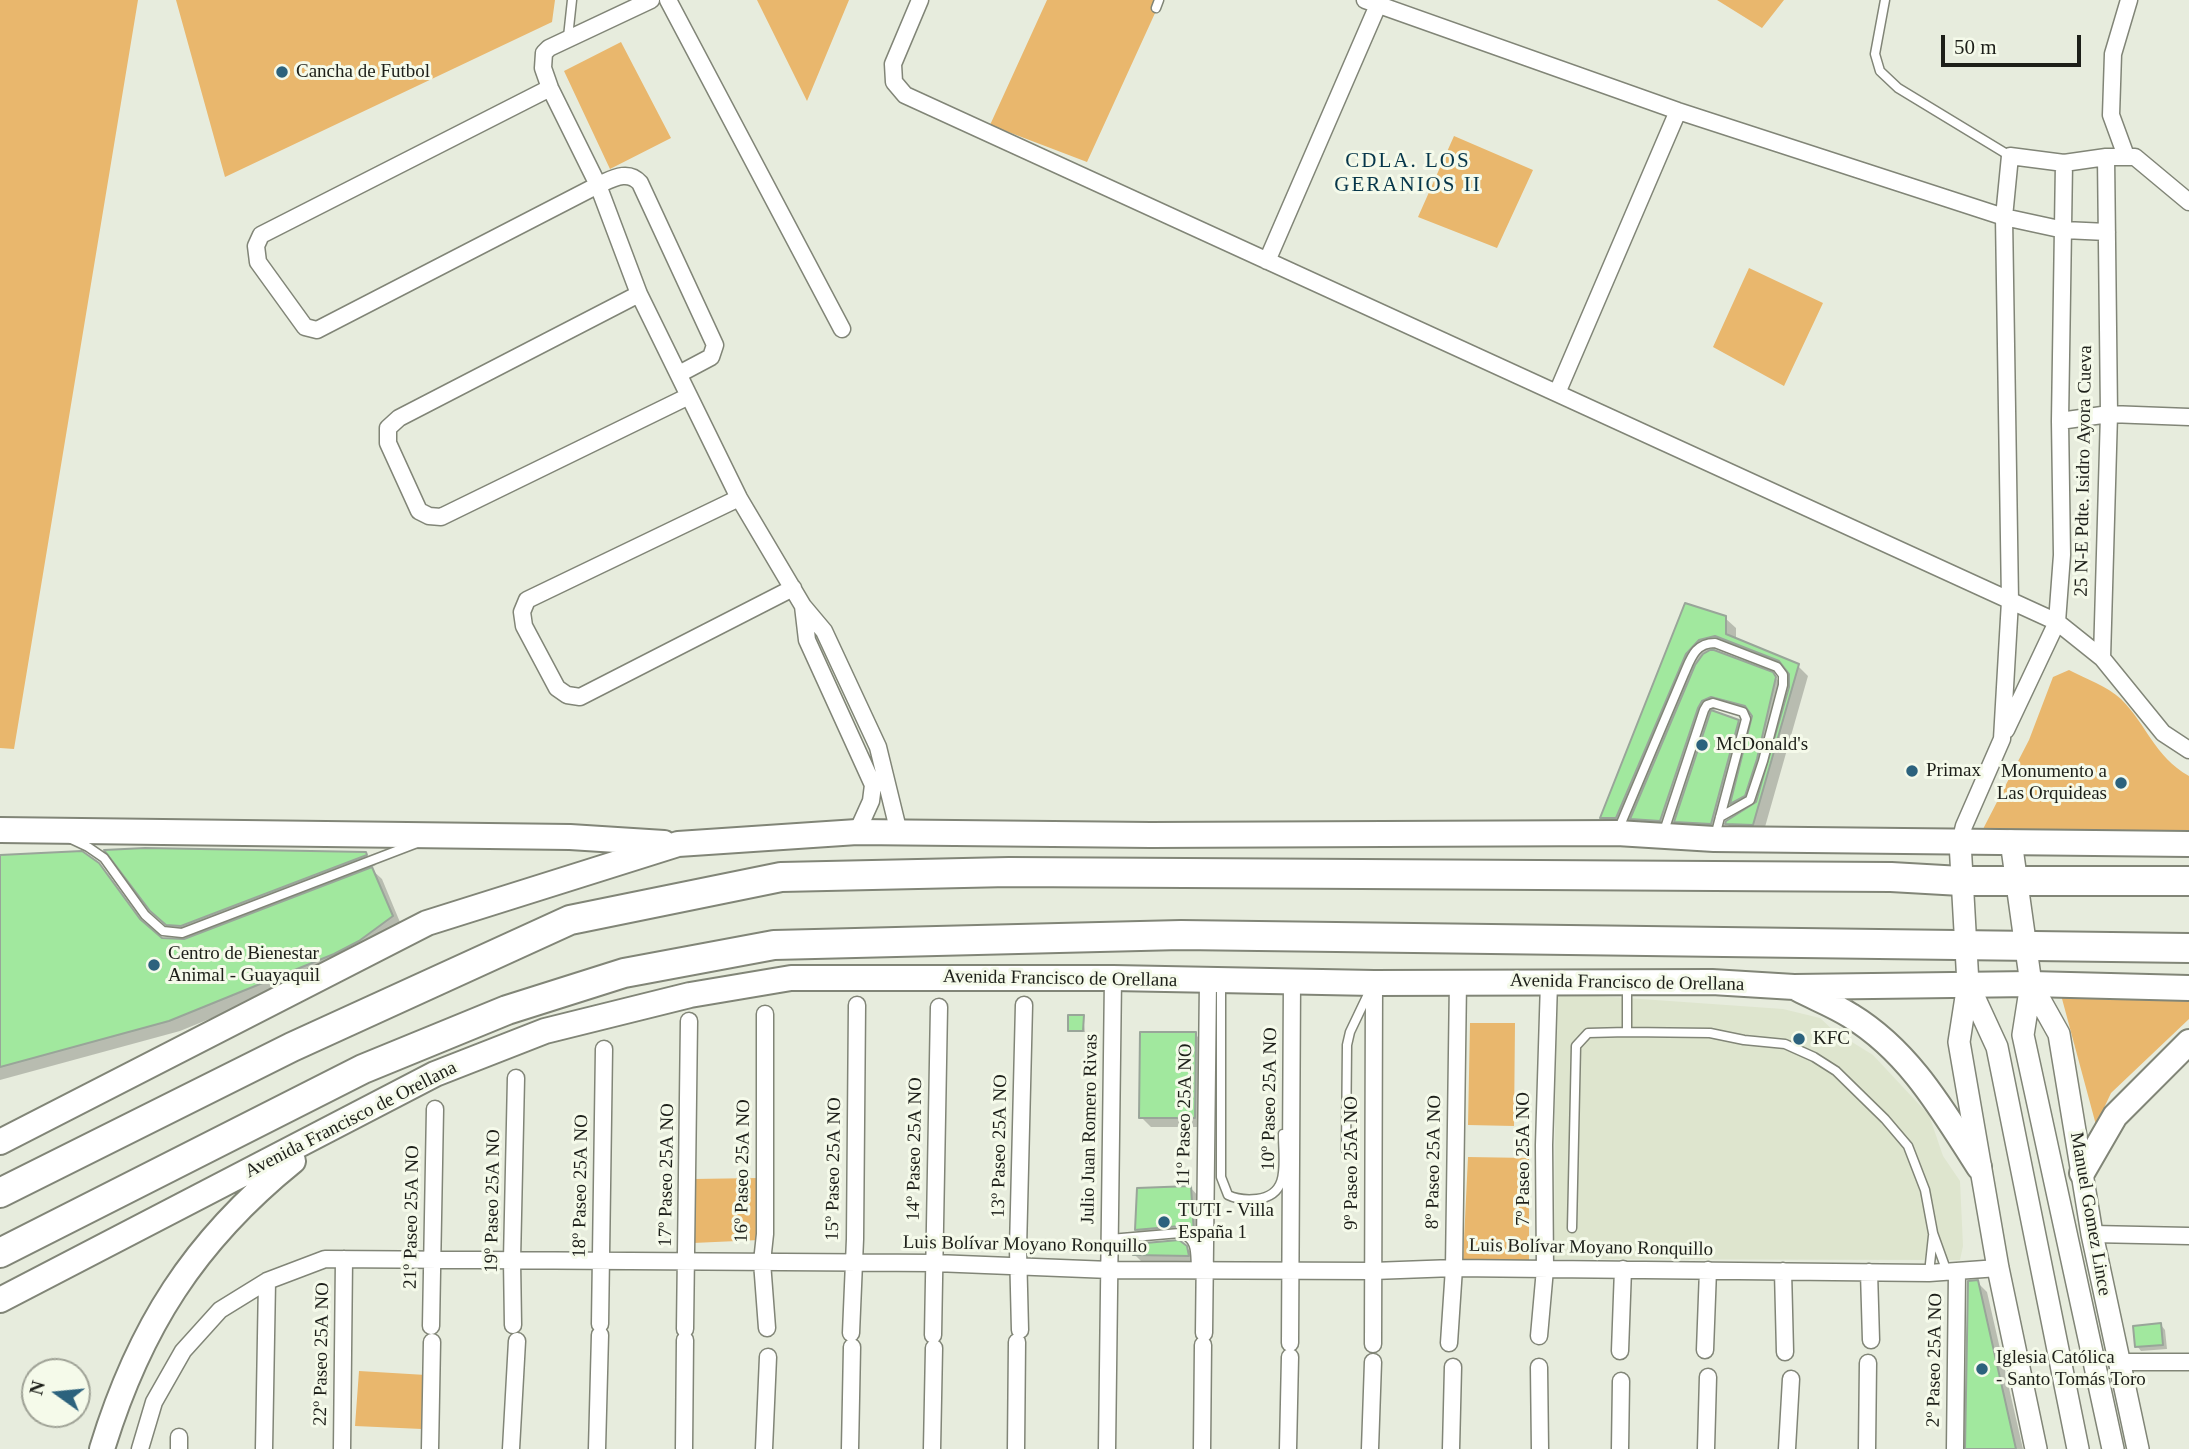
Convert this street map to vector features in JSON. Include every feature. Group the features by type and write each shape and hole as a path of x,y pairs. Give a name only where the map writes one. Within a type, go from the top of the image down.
{"highway":[{"path":"0,1192 292,1046 570,920 781,877 1009,872 2189,881"},
{"name":"Avenida Francisco de Orellana","path":"0,1253 363,1069 507,1010 624,973 774,946 1181,935 2189,948"}],"main road":[{"path":"0,830 570,837 678,844 857,832 1662,835 1717,828 1959,842 2189,844"},
{"name":"Manuel Gomez Lince","path":"2011,841 2031,984 2059,1034 2092,1234 2138,1449"},
{"path":"1959,842 1968,984 1959,1042 1998,1268 2036,1449"},
{"path":"0,1142 428,923 678,844"},
{"name":"Avenida Francisco de Orellana","path":"0,1300 435,1074 545,1031 690,995 791,978 1113,978 1374,983 1712,982 1794,987 2031,984 2189,988"},
{"path":"1968,984 1997,1046 2078,1449"},
{"name":"Manuel Gomez Lince","path":"2031,984 2023,1035 2113,1449"},
{"path":"1794,987 1851,1016 1889,1046 1925,1082 1979,1167"},
{"path":"2082,1173 2115,1116 2189,1042"},
{"path":"102,1449 122,1387 147,1333 171,1293 236,1211 270,1179 335,1127"}],"street":[{"path":"651,0 568,37 544,53 543,68 550,88 598,185 639,294 739,498 803,606 824,631 878,747 880,783 899,832"},
{"path":"668,0 842,329"},
{"path":"919,0 893,64 894,82 905,95 2057,622 2102,658 2163,733 2189,750"},
{"path":"2126,156 2111,115 2113,54 2129,0"},
{"path":"1266,261 1371,2 1678,111 2004,217 2064,230 2107,232"},
{"path":"550,88 261,235 256,246 258,262 305,327 317,330 598,185 624,175 635,177 716,345 711,357 679,374"},
{"path":"1558,393 1678,111"},
{"path":"2010,156 2064,163 2126,156 2142,161 2189,202"},
{"name":"25 N-E Pdte. Isidro Ayora Cueva","path":"2003,739 2010,601 2004,217 2010,156"},
{"name":"25 N-E Pdte. Isidro Ayora Cueva","path":"2102,658 2109,414 2106,157"},
{"name":"25 N-E Pdte. Isidro Ayora Cueva","path":"1959,842 2057,622 2062,555 2060,421 2064,163"},
{"path":"639,294 399,418 388,428 388,443 419,510 429,516 441,517 689,396"},
{"path":"2060,421 2109,414 2189,417"},
{"path":"739,498 527,600 522,612 524,626 557,688 567,695 580,697 793,587"},
{"path":"857,832 880,783"},
{"name":"Julio Juan Romero Rivas","path":"1107,1449 1113,978"},
{"name":"11º Paseo 25A NO","path":"1202,1449 1204,1339 1200,1270 1215,981"},
{"name":"10º Paseo 25A NO","path":"1288,981 1288,1449"},
{"name":"8º Paseo 25A NO","path":"1449,1343 1454,1268 1458,981"},
{"name":"7º Paseo 25A NO","path":"1539,1336 1545,1269 1544,1144 1549,982"},
{"name":"9º Paseo 25A NO","path":"1373,1344 1374,983"},
{"name":"15º Paseo 25A NO","path":"850,1449 857,1005"},
{"name":"13º Paseo 25A NO","path":"1016,1449 1024,1005"},
{"name":"14º Paseo 25A NO","path":"932,1449 939,1007"},
{"name":"16º Paseo 25A NO","path":"765,1014 765,1234 762,1262 767,1328"},
{"name":"17º Paseo 25A NO","path":"684,1449 689,1021"},
{"name":"18º Paseo 25A NO","path":"597,1449 604,1049"},
{"name":"19º Paseo 25A NO","path":"511,1449 515,1333 512,1260 516,1078"},
{"name":"21º Paseo 25A NO","path":"430,1449 435,1109"},
{"path":"2092,1234 2189,1236"},
{"name":"Luis Bolívar Moyano Ronquillo","path":"140,1449 154,1402 183,1350 219,1310 267,1281 325,1259 935,1263 1110,1270 1373,1271 1454,1268 1952,1273 1998,1268"},
{"name":"22º Paseo 25A NO","path":"342,1449 344,1259"},
{"path":"1620,1351 1623,1269"},
{"path":"1705,1350 1708,1270"},
{"path":"1783,1271 1785,1352"},
{"path":"1869,1272 1871,1340"},
{"name":"2º Paseo 25A NO","path":"1952,1273 1955,1449"},
{"path":"264,1449 267,1281"},
{"path":"764,1449 768,1357"},
{"path":"1370,1449 1373,1362"},
{"path":"2118,1362 2189,1362"},
{"path":"1867,1449 1868,1363"},
{"path":"1451,1449 1452,1367"},
{"path":"1539,1367 1540,1449"},
{"path":"1706,1449 1708,1377"},
{"path":"1787,1449 1791,1379"},
{"path":"1620,1449 1621,1381"}],"lane":[{"path":"568,37 572,0"},
{"path":"1885,0 1875,54 1880,71 1898,88 2010,156"},
{"path":"1617,833 1695,649 1705,643 1715,643 1777,667 1783,676 1763,761 1750,800 1717,828"},
{"path":"1662,835 1704,710 1707,705 1713,703 1743,712 1746,719 1717,828"},
{"path":"49,832 88,847 104,858 145,915 163,931 182,933 439,835"},
{"path":"1215,981 1221,1177 1228,1195 1248,1200 1270,1198 1276,1193 1282,1179 1288,981"},
{"path":"1627,982 1627,1032"},
{"path":"1346,1150 1350,1032 1374,983"},
{"path":"1572,1228 1576,1046 1588,1033 1710,1033 1785,1045 1814,1057 1836,1071 1885,1119 1908,1146 1925,1189 1933,1233 1952,1273"},
{"path":"1110,1239 1181,1233 1193,1240 1200,1270"},
{"path":"1929,1273 1933,1233"}],"shaded area":[{"path":"0,0 138,0 14,749 0,748"},
{"path":"176,0 555,0 552,22 225,177"},
{"path":"757,0 849,0 807,101"},
{"path":"1047,0 1161,0 1087,162 990,125"},
{"path":"1717,0 1784,0 1762,28"},
{"path":"621,42 671,138 610,169 564,71"},
{"path":"1454,136 1533,170 1497,248 1418,217"},
{"path":"1749,268 1823,303 1784,386 1713,347"},
{"path":"2069,670 2103,686 2121,699 2159,750 2189,776 2189,835 1982,831 2029,740 2053,677"},
{"path":"1556,993 1783,1009 1820,1018 1834,1031 1873,1055 1929,1115 1943,1156 1960,1181 1963,1246 1960,1260 1554,1259"},
{"path":"2061,995 2189,995 2189,1019 2111,1093 2096,1125"},
{"path":"1470,1023 1515,1023 1514,1126 1468,1125"},
{"path":"1468,1157 1529,1158 1529,1261 1463,1261"},
{"path":"758,1178 759,1240 693,1243 693,1179"},
{"path":"359,1371 426,1375 422,1429 355,1426"}],"building":[{"path":"1685,603 1726,616 1726,634 1799,664 1753,825 1725,824 1756,802 1789,687 1789,674 1779,661 1715,636 1699,640 1686,654 1616,818 1600,818"},
{"path":"1710,650 1773,672 1776,677 1757,759 1745,796 1730,804 1752,716 1745,706 1711,697 1702,701 1698,708 1660,821 1630,819 1695,665 1703,654"},
{"path":"1711,710 1739,720 1711,824 1674,822"},
{"path":"145,848 366,852 367,855 181,926 166,925 150,911 104,850"},
{"name":"Centro de Bienestar Animal - Guayaquil","path":"82,851 99,863 140,919 162,938 184,939 372,867 393,916 359,941 334,954 169,1021 0,1067 0,855"},
{"path":"1068,1015 1084,1015 1083,1031 1068,1031"},
{"path":"1140,1032 1196,1032 1195,1118 1139,1118"},
{"path":"1191,1186 1194,1234 1180,1226 1135,1230 1137,1188"},
{"path":"1179,1240 1187,1246 1189,1256 1133,1255 1134,1244"},
{"name":"Iglesia Católica - Santo Tomás Toro","path":"1978,1280 2016,1449 1965,1449 1968,1281"},
{"path":"2161,1323 2163,1345 2135,1347 2133,1326"}],"place":[{"name":"Cancha de Futbol","path":"282,72"},
{"name":"McDonald's","path":"1702,745"},
{"name":"Primax","path":"1912,771"},
{"name":"Monumento a Las Orquideas","path":"2121,783"},
{"name":"Centro de Bienestar Animal - Guayaquil","path":"154,965"},
{"name":"KFC","path":"1799,1039"},
{"name":"TUTI - Villa España 1","path":"1164,1222"},
{"name":"Iglesia Católica - Santo Tomás Toro","path":"1982,1369"}],"district":[{"name":"CDLA. LOS GERANIOS II","path":"1408,173"}]}
